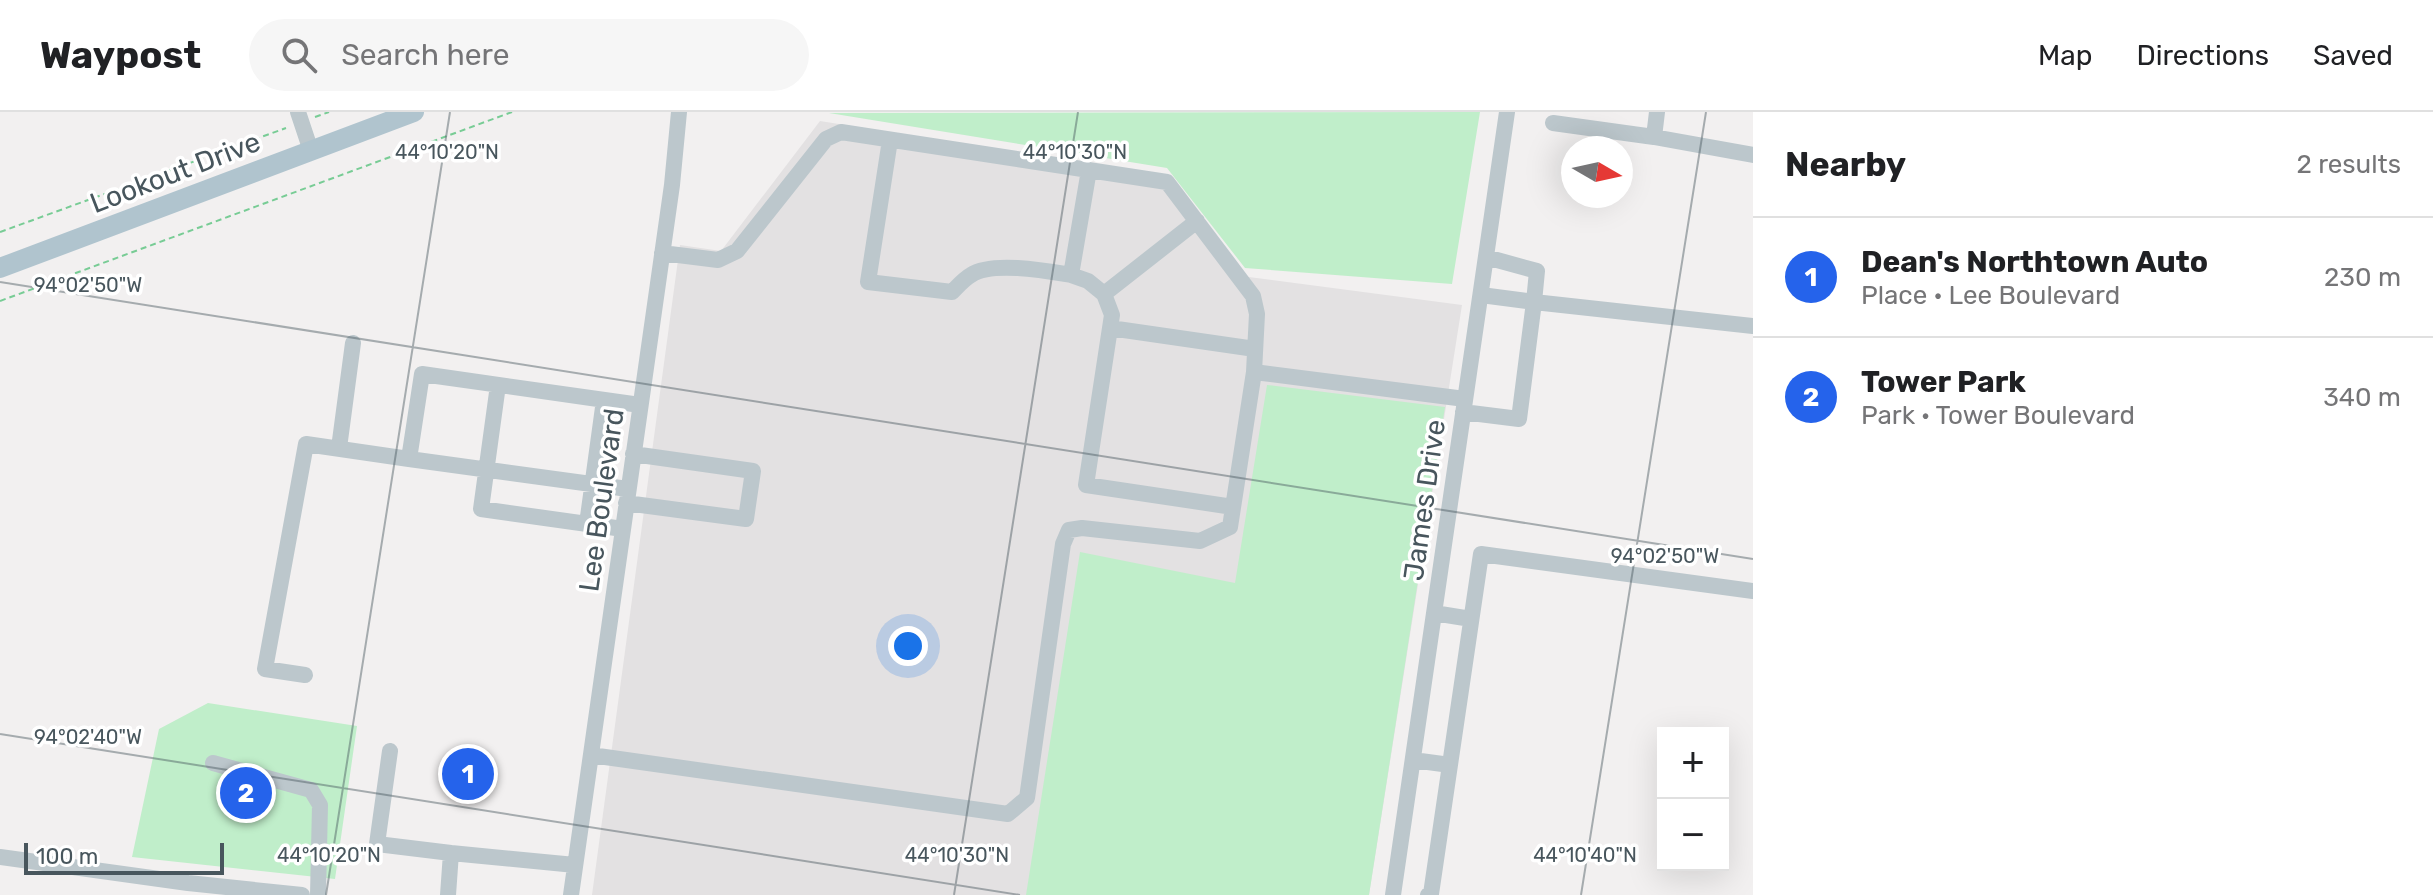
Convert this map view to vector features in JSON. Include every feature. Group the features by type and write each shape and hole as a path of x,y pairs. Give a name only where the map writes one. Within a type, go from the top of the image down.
{"main road":[{"name":"Lookout Drive","path":"0,268 414,112"}],"street":[{"name":"Lee Boulevard","path":"571,895 662,253 679,112"},
{"name":"James Drive","path":"1393,895 1507,112"},
{"path":"1654,137 1657,112"},
{"path":"299,117 311,151"},
{"path":"1553,123 1753,155"},
{"path":"591,755 1008,814 1027,798 1063,544 1069,530 1082,528 1200,541 1230,527 1254,372 1257,314 1253,296 1167,182 841,132 826,139 737,251 718,260 662,253"},
{"path":"890,140 868,282 952,292 973,273 1028,268 1088,281 1104,294 1112,315 1086,485 1233,507"},
{"path":"1071,275 1089,170"},
{"path":"1104,294 1197,221"},
{"path":"1254,372 1464,406 1519,419 1537,271 1486,257"},
{"path":"1481,295 1753,326"},
{"path":"1110,328 1255,349"},
{"path":"339,448 353,343"},
{"path":"409,459 422,374 640,405"},
{"path":"498,385 481,509 623,529"},
{"path":"587,524 604,400"},
{"path":"305,675 265,669 306,444 593,484 627,496 746,519 753,471 633,454"},
{"path":"1428,895 1431,894 1481,554 1753,591"},
{"path":"1434,613 1471,619"},
{"path":"390,751 377,844 575,865"},
{"path":"1413,760 1450,765"},
{"path":"213,763 311,790 320,805 318,895"},
{"path":"448,895 451,853"},
{"path":"0,857 256,893 302,895"}],"path":[{"path":"0,232 299,117 329,112"},
{"path":"0,301 512,112"}],"shaded area":[{"path":"820,121 1172,177 1241,276 1462,305 1369,895 592,895 680,245 721,251"}],"green space":[{"path":"1480,112 1452,284 1245,268 1167,168 829,113"},
{"path":"1267,385 1445,407 1369,895 1026,895 1080,552 1235,583"},
{"path":"208,703 357,726 335,879 132,857 159,729"}],"place":[{"name":"Dean's Northtown Auto","path":"468,774"},
{"name":"Tower Park","path":"246,793"}]}
